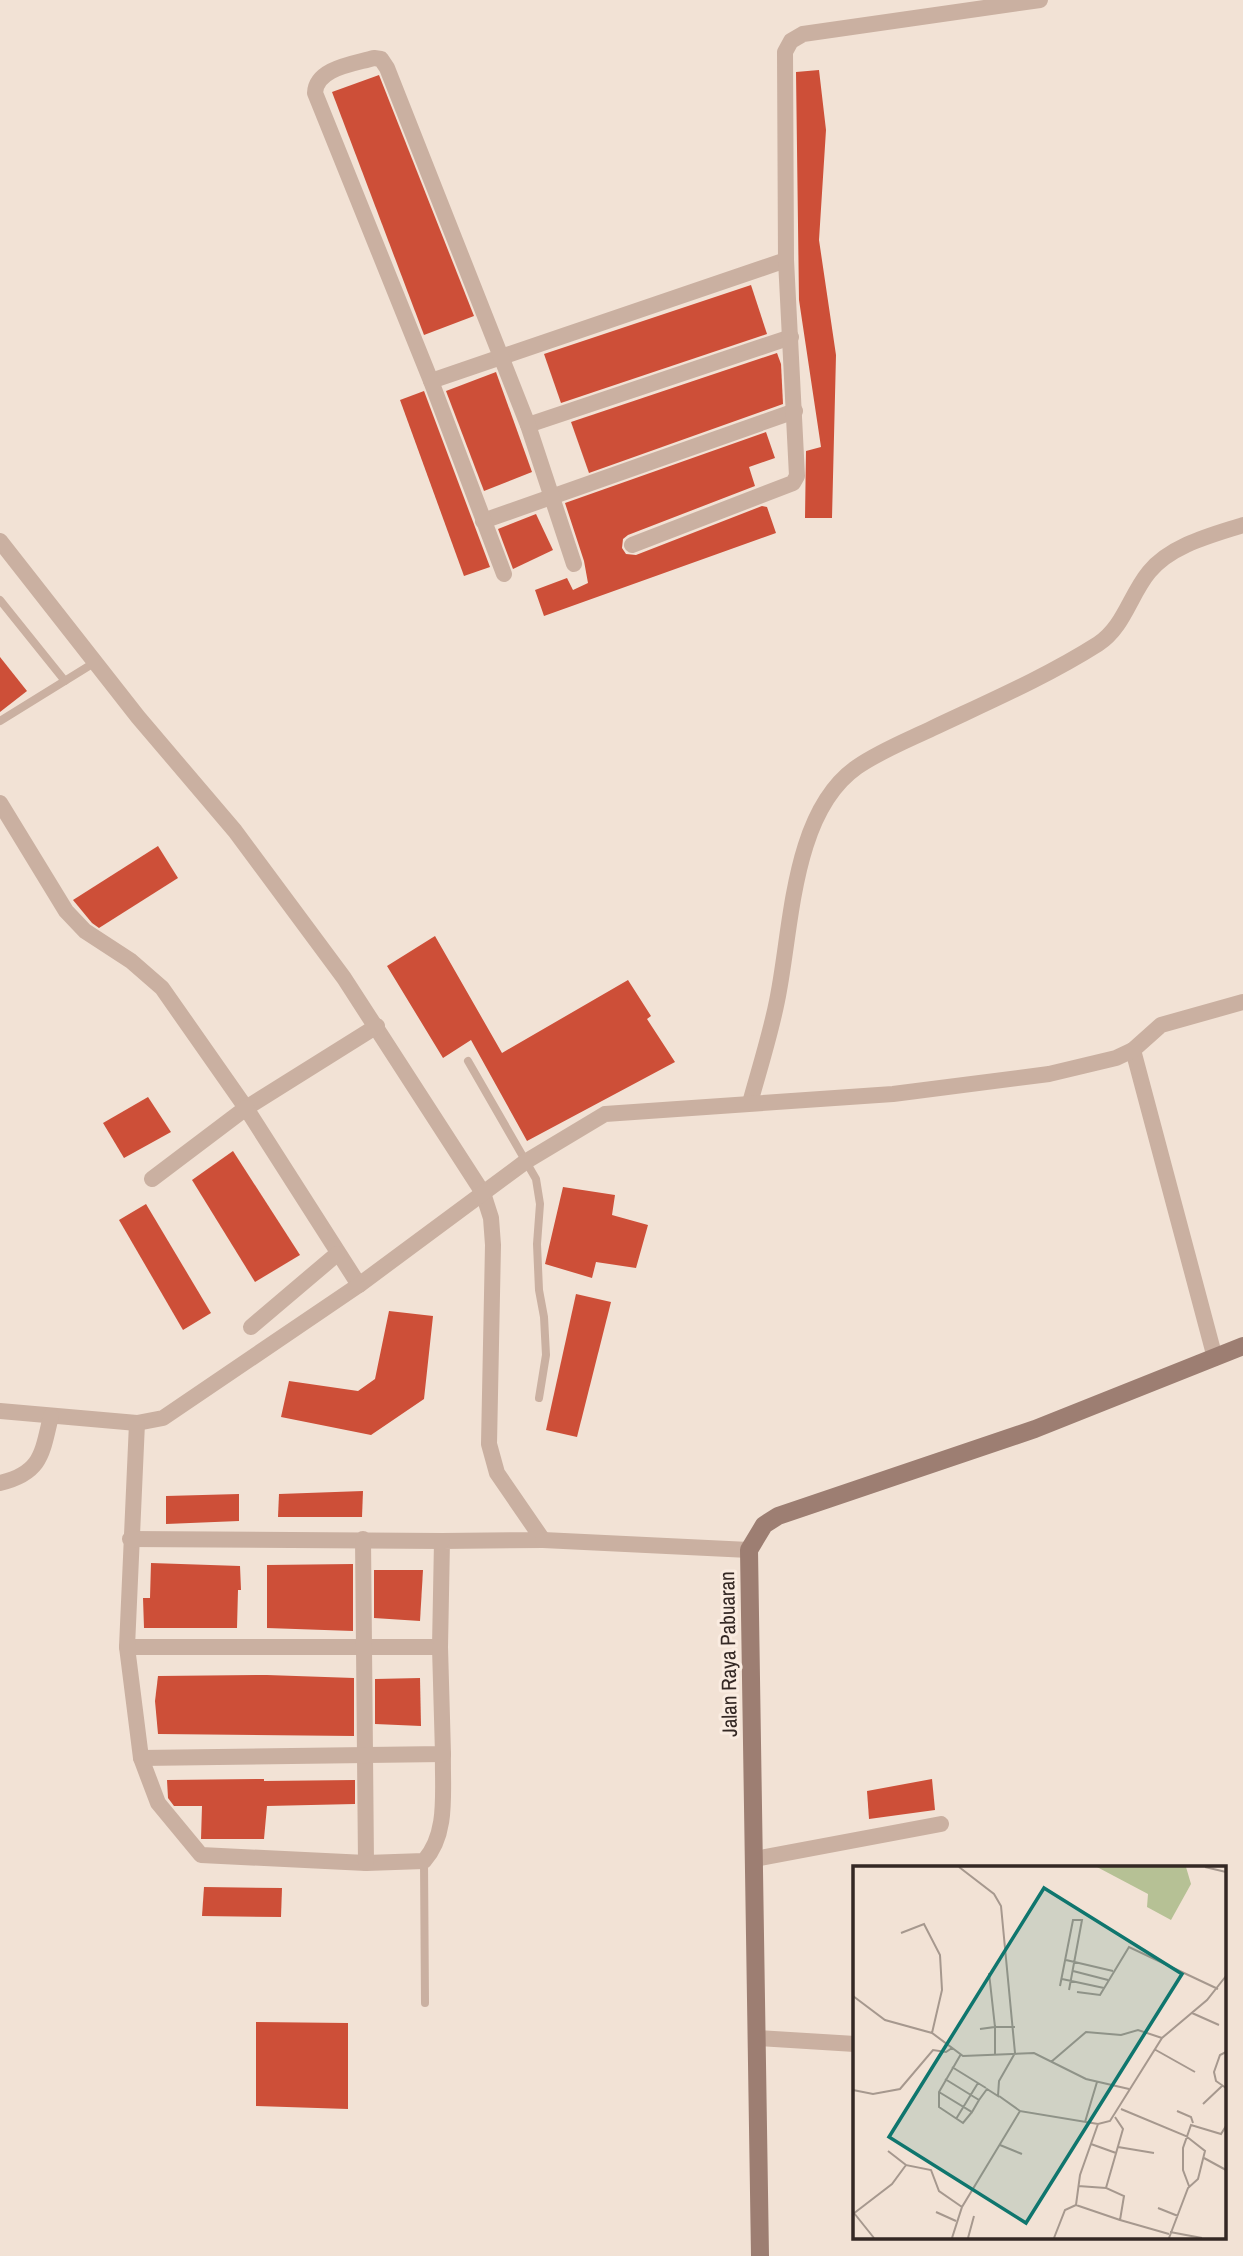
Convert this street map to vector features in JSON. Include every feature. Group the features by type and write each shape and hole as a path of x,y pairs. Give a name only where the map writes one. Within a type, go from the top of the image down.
{"street":[{"path":"632,545 793,482 797,476 786,260 785,52 791,41 803,34 1040,0"},
{"path":"504,574 431,381 315,93 316,83 323,75 374,58 381,59 387,68 528,425 574,564"},
{"path":"431,381 786,260"},
{"path":"528,425 791,337"},
{"path":"483,521 795,411"},
{"path":"750,1103 777,1000 798,877 815,823 838,786 856,768 884,751 1009,692 1098,644 1114,629 1156,565 1189,544 1243,525"},
{"path":"0,541 97,661 138,717 235,831 377,1026 483,1193 491,1218 494,1245 489,1444 497,1473 543,1541"},
{"path":"0,803 66,911 86,931 131,961 162,988 246,1108 359,1285"},
{"path":"0,1411 137,1423 163,1418 359,1285 525,1162 604,1114 893,1094 1049,1074 1098,1064 1133,1050 1161,1025 1243,1002"},
{"path":"152,1179 246,1108 377,1026"},
{"path":"1133,1050 1215,1358"},
{"path":"251,1327 337,1254"},
{"name":"Jalan Raya Pabuaran","path":"760,2256 749,1550 764,1525 778,1516 1035,1429 1243,1346"},
{"path":"0,1483 28,1473 41,1458 51,1416"},
{"path":"137,1423 127,1647 141,1758 158,1803 201,1855 366,1863 424,1861 436,1847 442,1819 442,1541"},
{"path":"130,1539 543,1541 749,1550"},
{"path":"363,1539 366,1863"},
{"path":"127,1647 440,1647"},
{"path":"141,1758 443,1754"},
{"path":"755,1859 941,1824"},
{"path":"758,2038 853,2044"}],"lane":[{"path":"0,600 65,681"},
{"path":"0,721 97,661"},
{"path":"468,1061 536,1179 540,1204 537,1255 546,1355 539,1398"},
{"path":"424,1861 425,2003"}],"building":[{"path":"819,70 826,130 819,240 836,355 832,518 805,518 806,451 821,447 799,300 796,72"},
{"path":"379,75 474,316 424,335 332,92"},
{"path":"751,285 767,334 561,403 544,354"},
{"path":"777,353 781,364 783,404 589,473 571,422"},
{"path":"496,372 532,472 484,491 446,391"},
{"path":"424,391 490,567 464,576 400,400"},
{"path":"766,432 775,458 749,467 755,486 628,535 623,539 622,548 626,554 636,555 762,506 767,507 776,533 544,616 535,590 567,578 573,590 588,583 584,561 565,503"},
{"path":"536,514 553,550 513,569 498,529"},
{"path":"0,657 27,691 0,712"},
{"path":"158,846 178,878 99,928 92,923 73,900"},
{"path":"435,936 502,1053 628,980 651,1016 647,1019 675,1062 527,1141 471,1040 443,1058 387,966"},
{"path":"148,1097 171,1132 124,1158 103,1123"},
{"path":"233,1151 300,1255 255,1282 192,1180"},
{"path":"563,1187 615,1195 612,1215 648,1225 636,1268 596,1262 592,1278 545,1264"},
{"path":"146,1204 211,1313 183,1330 119,1220"},
{"path":"576,1294 611,1302 577,1437 546,1430"},
{"path":"389,1311 433,1316 424,1399 371,1435 281,1417 289,1381 358,1391 375,1379"},
{"path":"363,1491 362,1517 278,1517 279,1494"},
{"path":"239,1494 239,1521 166,1524 166,1496"},
{"path":"151,1563 240,1566 241,1590 238,1590 237,1628 144,1628 143,1598 150,1598"},
{"path":"353,1564 353,1631 267,1628 267,1565"},
{"path":"374,1570 423,1570 420,1621 374,1618"},
{"path":"267,1675 354,1678 354,1736 158,1734 155,1701 158,1676"},
{"path":"420,1678 421,1726 375,1724 375,1679"},
{"path":"932,1779 935,1810 869,1819 867,1791"},
{"path":"167,1780 355,1780 355,1804 267,1806 264,1839 201,1839 202,1806 174,1806 168,1798"},
{"path":"204,1887 282,1888 281,1917 202,1916"},
{"path":"256,2022 348,2023 348,2109 256,2106"}]}
